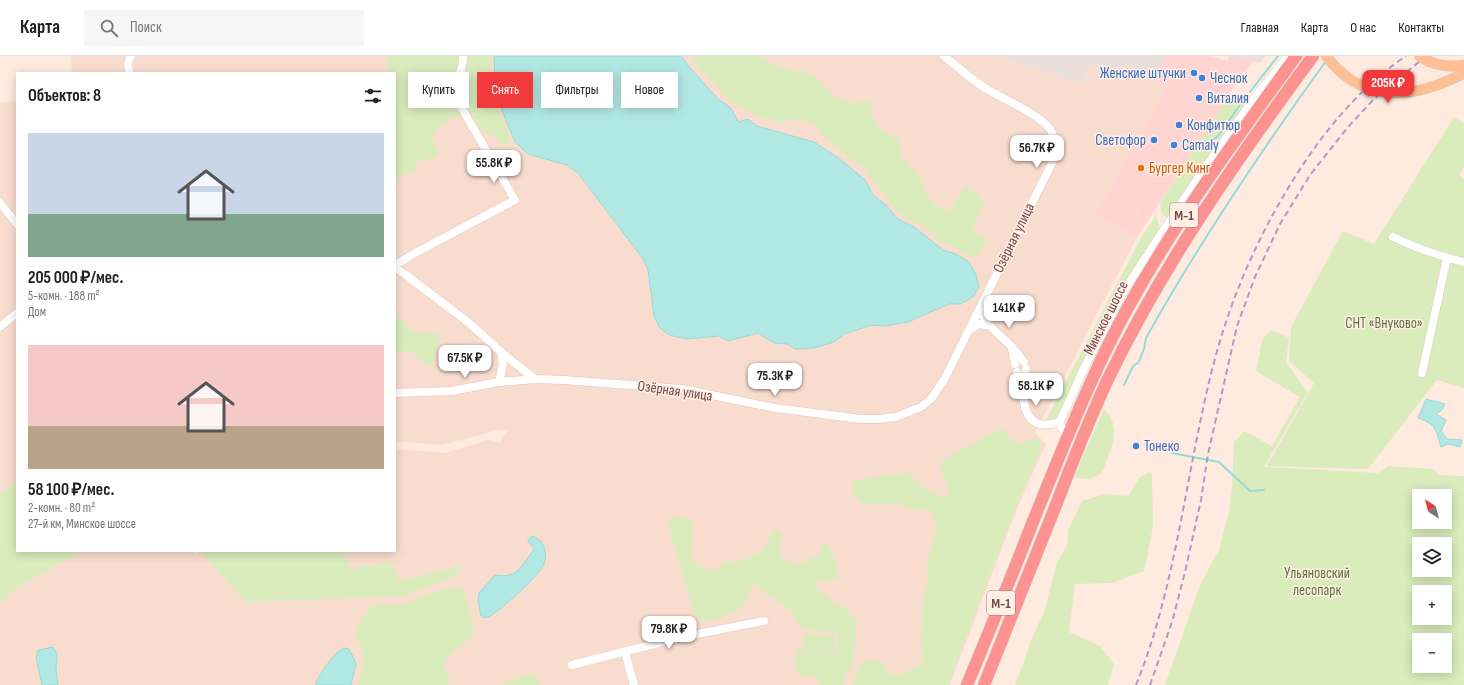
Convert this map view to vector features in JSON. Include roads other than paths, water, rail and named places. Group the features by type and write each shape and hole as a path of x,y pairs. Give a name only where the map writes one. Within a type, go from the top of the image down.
{"highway":[{"name":"Минское шоссе","path":"966,685 1011,579 1067,438 1116,330 1150,269 1184,215 1296,56"},
{"name":"Минское шоссе","path":"984,685 1083,436 1108,380 1130,337 1155,290 1196,222 1313,56"}],"main road":[{"path":"1326,56 1342,74 1353,81 1374,90 1389,93 1418,91 1446,82 1464,73"},
{"path":"1419,56 1443,66 1464,65"}],"street":[{"path":"129,72 128,64 130,56"},
{"path":"396,265 417,252 515,200 460,105 456,94 463,56"},
{"name":"Озёрная улица","path":"396,394 451,391 499,382 535,379 682,389 775,408 861,419 896,417 921,407 931,399 945,378 1052,162 1055,145 1050,130 1036,116 1012,104 976,82 944,56"},
{"path":"980,308 981,312 991,326 1012,347 1025,365 1022,394 1026,409 1033,421 1042,425 1059,422 1103,330 1125,289 1204,169 1258,93 1288,56"},
{"path":"0,203 16,223"},
{"path":"1393,237 1447,258 1464,262"},
{"path":"1422,373 1447,258"},
{"path":"396,267 469,323 501,352 535,379"},
{"path":"0,327 16,314"},
{"path":"969,330 978,324 991,326"},
{"path":"1012,347 1016,368 1023,383"},
{"path":"499,382 503,365 501,352"},
{"path":"1059,422 1067,438"},
{"path":"572,665 682,637 764,621"},
{"path":"625,652 634,685"}],"water":[{"path":"494,56 681,56 719,100 730,107 739,122 748,119 757,126 814,142 841,160 865,180 873,195 885,204 898,219 914,227 943,250 956,254 969,262 976,275 979,286 974,296 961,304 949,304 908,322 884,326 872,325 844,334 834,342 814,348 795,349 788,344 774,343 758,333 728,341 719,336 686,339 669,335 659,327 654,316 648,270 643,259 578,173 567,165 528,154 515,142 501,108 533,108 533,72 494,72"},
{"path":"1426,399 1445,404 1442,410 1436,414 1446,420 1441,431 1447,439 1462,440 1460,447 1448,444 1441,447 1438,436 1432,425 1418,418"},
{"path":"532,536 540,540 544,547 546,556 544,564 535,577 503,607 489,617 485,618 481,616 478,600 479,593 495,575 509,575 521,567 533,551 533,546 528,542"},
{"path":"53,647 57,654 56,670 58,685 42,685 36,658 38,650"},
{"path":"345,648 349,649 356,663 351,685 315,685 332,658"}],"waterway":[{"path":"1250,92 1278,56"},
{"path":"1124,385 1133,366 1138,363 1140,359 1146,338 1188,266 1232,197 1326,61"},
{"path":"1211,146 1211,142 1218,136 1240,105"},
{"path":"1172,453 1219,462 1250,491 1264,490"}],"railway":[{"path":"1136,685 1150,648 1171,569 1212,370 1227,320 1246,270 1268,223 1281,200 1318,143 1358,96 1389,68 1406,56"},
{"path":"1150,685 1172,622 1185,572 1201,500 1208,454 1237,326 1255,277 1280,224 1310,175 1348,127 1374,99 1426,56"}],"place":[{"name":"Женские штучки","path":"1194,73"},
{"name":"Чеснок","path":"1202,78"},
{"name":"Виталия","path":"1199,98"},
{"name":"Конфитюр","path":"1179,125"},
{"name":"Светофор","path":"1154,140"},
{"name":"Camaly","path":"1174,145"},
{"name":"Бургер Кинг","path":"1141,168"},
{"name":"Тонеко","path":"1136,446"}],"park label":[{"name":"СНТ «Внуково»","path":"1384,323"},
{"name":"Ульяновский лесопарк","path":"1317,582"}]}
